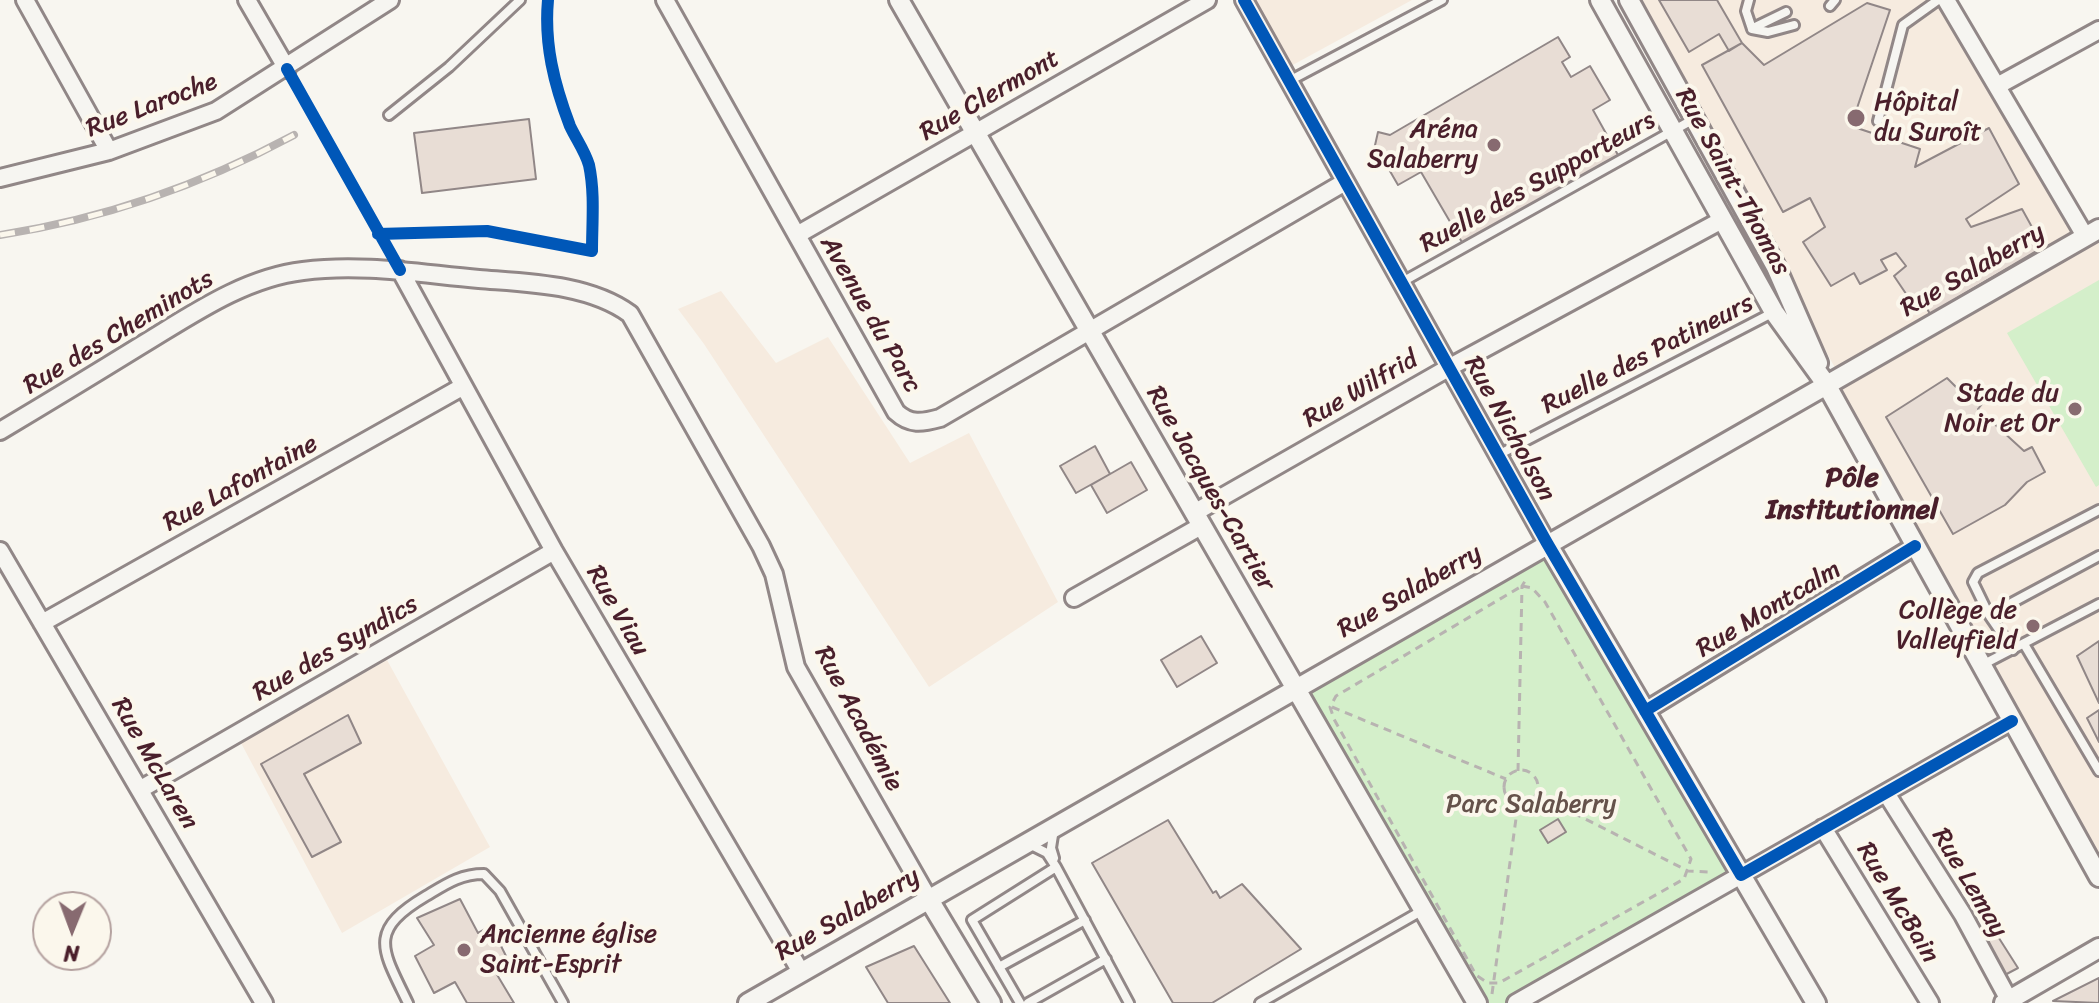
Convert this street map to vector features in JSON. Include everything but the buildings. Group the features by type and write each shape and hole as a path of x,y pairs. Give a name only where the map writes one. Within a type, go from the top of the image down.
{"street":[{"path":"25,0 109,151"},
{"path":"247,0 287,69"},
{"name":"Rue Laroche","path":"0,178 109,151 216,111 287,69 390,0"},
{"name":"Avenue du Parc","path":"665,0 896,412 906,421 923,423 940,418 1345,182"},
{"name":"Rue Jacques-Cartier","path":"899,0 1477,1003"},
{"name":"Rue Clermont","path":"797,235 1207,0"},
{"name":"Rue Nicholson","path":"1244,0 1547,543 1816,1003"},
{"name":"Rue Saint-Thomas","path":"1600,0 1774,312 1826,384 2098,872"},
{"name":"Rue Saint-Thomas","path":"1629,0 1759,236 1810,339 1826,384"},
{"path":"1946,0 1997,86 2092,232"},
{"path":"1997,86 2099,30"},
{"name":"Rue Wilfrid","path":"1074,598 1450,367 1722,220"},
{"name":"Rue Salaberry","path":"748,1003 768,998 801,972 928,898 2092,232"},
{"name":"Rue des Cheminots","path":"0,431 213,302 253,284 303,271 400,270 525,283 598,297"},
{"name":"Rue Viau","path":"400,270 554,551 801,972"},
{"name":"Rue Académie","path":"598,297 630,314 761,546 774,574 796,667 991,1003"},
{"name":"Rue Lafontaine","path":"42,623 462,387"},
{"name":"Rue Montcalm","path":"1645,711 1915,546"},
{"name":"Rue McLaren","path":"0,551 264,1003"},
{"name":"Rue des Syndics","path":"141,789 554,551"},
{"path":"1516,1003 2012,721"},
{"name":"Rue Lemay","path":"1886,793 1963,915 2006,1001"},
{"name":"Rue McBain","path":"1823,828 1930,1003"},
{"path":"2006,1001 2099,948"}],"lane":[{"path":"389,115 449,67 520,0"},
{"path":"1289,81 1442,0"},
{"path":"1749,0 1746,11 1752,29"},
{"path":"1878,121 1903,25 1938,0"},
{"path":"1752,29 1786,12"},
{"path":"1752,29 1768,32 1794,25"},
{"name":"Ruelle des Supporteurs","path":"1402,282 1694,119"},
{"path":"1739,246 1759,236"},
{"name":"Ruelle des Patineurs","path":"1498,455 1774,312"},
{"path":"2013,650 1975,590 1973,582 1978,573 2099,510"},
{"path":"1989,615 2099,556"},
{"path":"1982,666 2099,604"},
{"path":"2024,644 2099,771"},
{"path":"1054,826 1051,848 1056,867"},
{"path":"1026,842 1047,853 1056,867 1129,1003"},
{"path":"1020,1003 972,920 1056,867"},
{"path":"408,1003 387,960 387,931 396,914 463,874 484,874 500,891 563,1003"},
{"path":"1260,1003 1423,910"},
{"path":"999,967 1085,920"},
{"path":"1028,1003 1106,959"}],"path":[{"path":"1494,983 1476,975 1330,707 1336,696 1522,586 1529,575"},
{"path":"1518,771 1522,586"},
{"path":"1494,983 1684,879 1691,859 1545,602 1532,588 1522,586"},
{"path":"1330,707 1506,779"},
{"path":"1506,779 1518,771"},
{"path":"1506,779 1505,795 1518,804 1529,802 1536,794 1537,784 1532,776 1518,771"},
{"path":"1536,794 1688,871"},
{"path":"1494,983 1518,804"}],"shaded area":[{"path":"1252,0 1412,0 1289,67"},
{"name":"Hôpital du Suroît","path":"1632,0 1945,0 2085,236 1839,375"},
{"name":"Collège de Valleyfield","path":"2099,235 2099,866 1833,386"},
{"path":"721,291 776,363 828,337 910,463 969,433 1058,602 929,687 678,309"},
{"path":"387,660 490,847 342,933 241,743"}],"green space":[{"name":"Stade du Noir et Or","path":"2099,280 2099,485 2096,487 2007,333"},
{"name":"Parc Salaberry","path":"1547,543 1741,875 1516,1003 1477,1003 1293,687"}],"railway":[{"path":"0,235 77,220 151,198 223,169 294,135"}],"cycle path":[{"path":"378,234 487,231 592,251 591,176 555,79 549,48 548,0"},
{"path":"1244,0 1547,543 1741,875 2012,721"},
{"path":"287,69 400,270"},
{"path":"1645,711 1915,546"}],"place":[{"name":"Hôpital du Suroît","path":"1856,118"},
{"name":"Aréna Salaberry","path":"1494,145"},
{"name":"Stade du Noir et Or","path":"2075,409"},
{"name":"Collège de Valleyfield","path":"2033,626"},
{"name":"Ancienne église Saint-Esprit","path":"464,950"}],"district":[{"name":"Pôle Institutionnel","path":"1852,495"}]}
